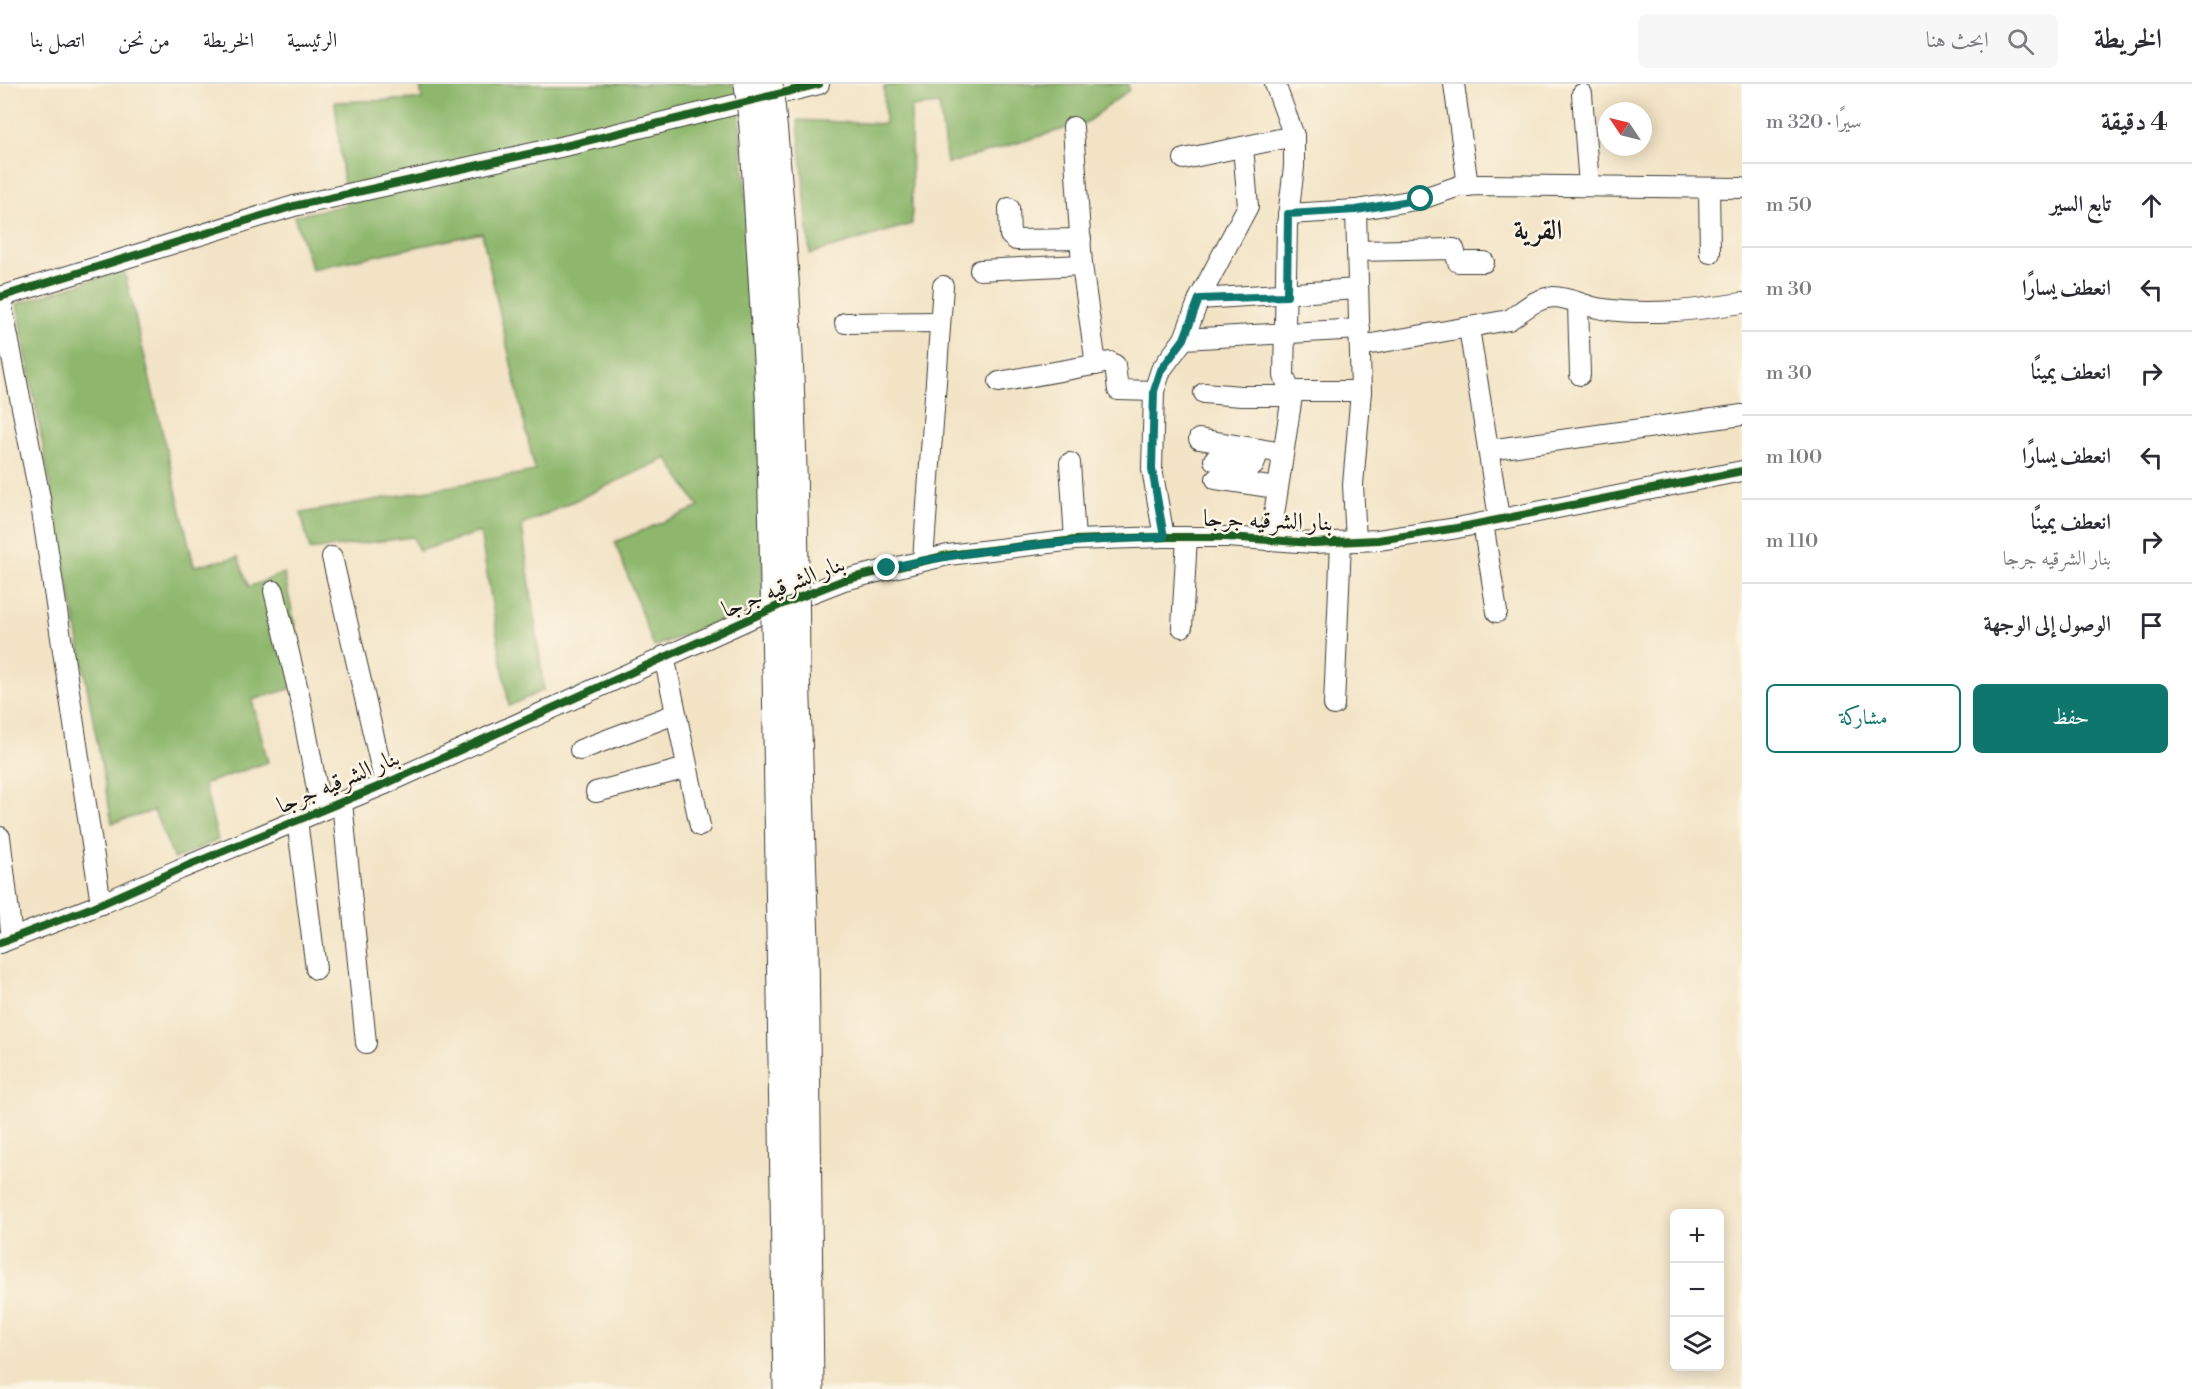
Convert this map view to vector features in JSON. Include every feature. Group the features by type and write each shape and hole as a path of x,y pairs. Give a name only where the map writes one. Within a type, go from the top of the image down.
{"highway":[{"path":"748,84 753,127 805,942 810,1389"},
{"path":"769,84 786,305 795,499 786,670 787,1389"}],"street":[{"path":"101,904 40,498 0,297 294,206 578,143 819,84"},
{"path":"1270,541 1276,488 1292,393 1284,376 1288,214 1294,167 1294,136 1275,84"},
{"path":"1454,84 1468,186"},
{"path":"1582,94 1589,186"},
{"path":"1073,128 1082,265 1096,365"},
{"path":"1184,159 1294,136"},
{"path":"1164,537 1152,469 1154,391 1161,370 1184,339 1199,299 1248,206 1243,147"},
{"path":"1288,214 1356,210 1421,199 1449,189 1468,186 1742,188"},
{"path":"1708,188 1710,253"},
{"path":"1009,208 1010,235 1016,240 1081,239"},
{"path":"1334,705 1361,391 1356,210"},
{"path":"1357,251 1454,249 1458,262 1485,262"},
{"path":"980,270 1082,265"},
{"path":"923,560 943,286"},
{"path":"1199,299 1287,296 1358,289"},
{"path":"1184,339 1285,334 1360,338 1469,328 1509,320 1537,301 1553,297 1601,309 1682,312 1742,303"},
{"path":"1578,303 1580,375"},
{"path":"846,323 940,322"},
{"path":"1469,328 1488,450 1497,612"},
{"path":"999,382 1096,365 1115,364 1118,390 1154,391"},
{"path":"1204,393 1241,396 1361,391"},
{"path":"1488,450 1742,415"},
{"path":"1199,439 1283,453"},
{"path":"1259,449 1254,465 1215,469 1276,488"},
{"path":"1070,463 1075,540"},
{"name":"بنار الشرقيه جرجا","path":"6,940 101,904 385,784 664,656 844,580 923,560 1075,540 1164,537 1270,541 1378,540 1742,471"},
{"path":"1182,627 1186,537"},
{"path":"332,557 385,784"},
{"path":"274,591 299,694 321,810"},
{"path":"664,656 700,826"},
{"path":"580,750 675,714"},
{"path":"596,792 687,768"},
{"path":"342,802 366,1043"},
{"path":"297,820 316,969"},
{"path":"0,837 6,940"}],"green space":[{"path":"420,84 737,84 752,266 764,603 654,647 615,542 699,507 667,458 522,525 544,690 509,706 480,532 419,551 413,537 310,550 301,513 535,471 482,233 312,269 294,216 346,205 335,102 422,99"},
{"path":"896,84 1128,84 1129,90 1087,122 947,164 939,104 911,107 912,224 810,254 798,120 885,124 884,87"},
{"path":"124,270 194,566 238,557 249,587 284,573 307,684 252,700 268,762 204,784 218,840 174,859 154,811 112,823 17,304"}],"cycle path":[{"path":"0,297 294,206 578,143 819,84"},
{"path":"0,943 101,904 385,784 780,605 844,580 948,555 1075,540 1164,537 1227,537 1313,543 1378,540 1457,528 1742,471"}],"district":[{"name":"القرية","path":"1538,230"}],"route":[{"path":"887,568 948,555 1075,540 1164,537 1152,469 1151,426 1154,391 1161,370 1184,339 1199,299 1287,296 1288,214 1356,210 1421,199"}]}
